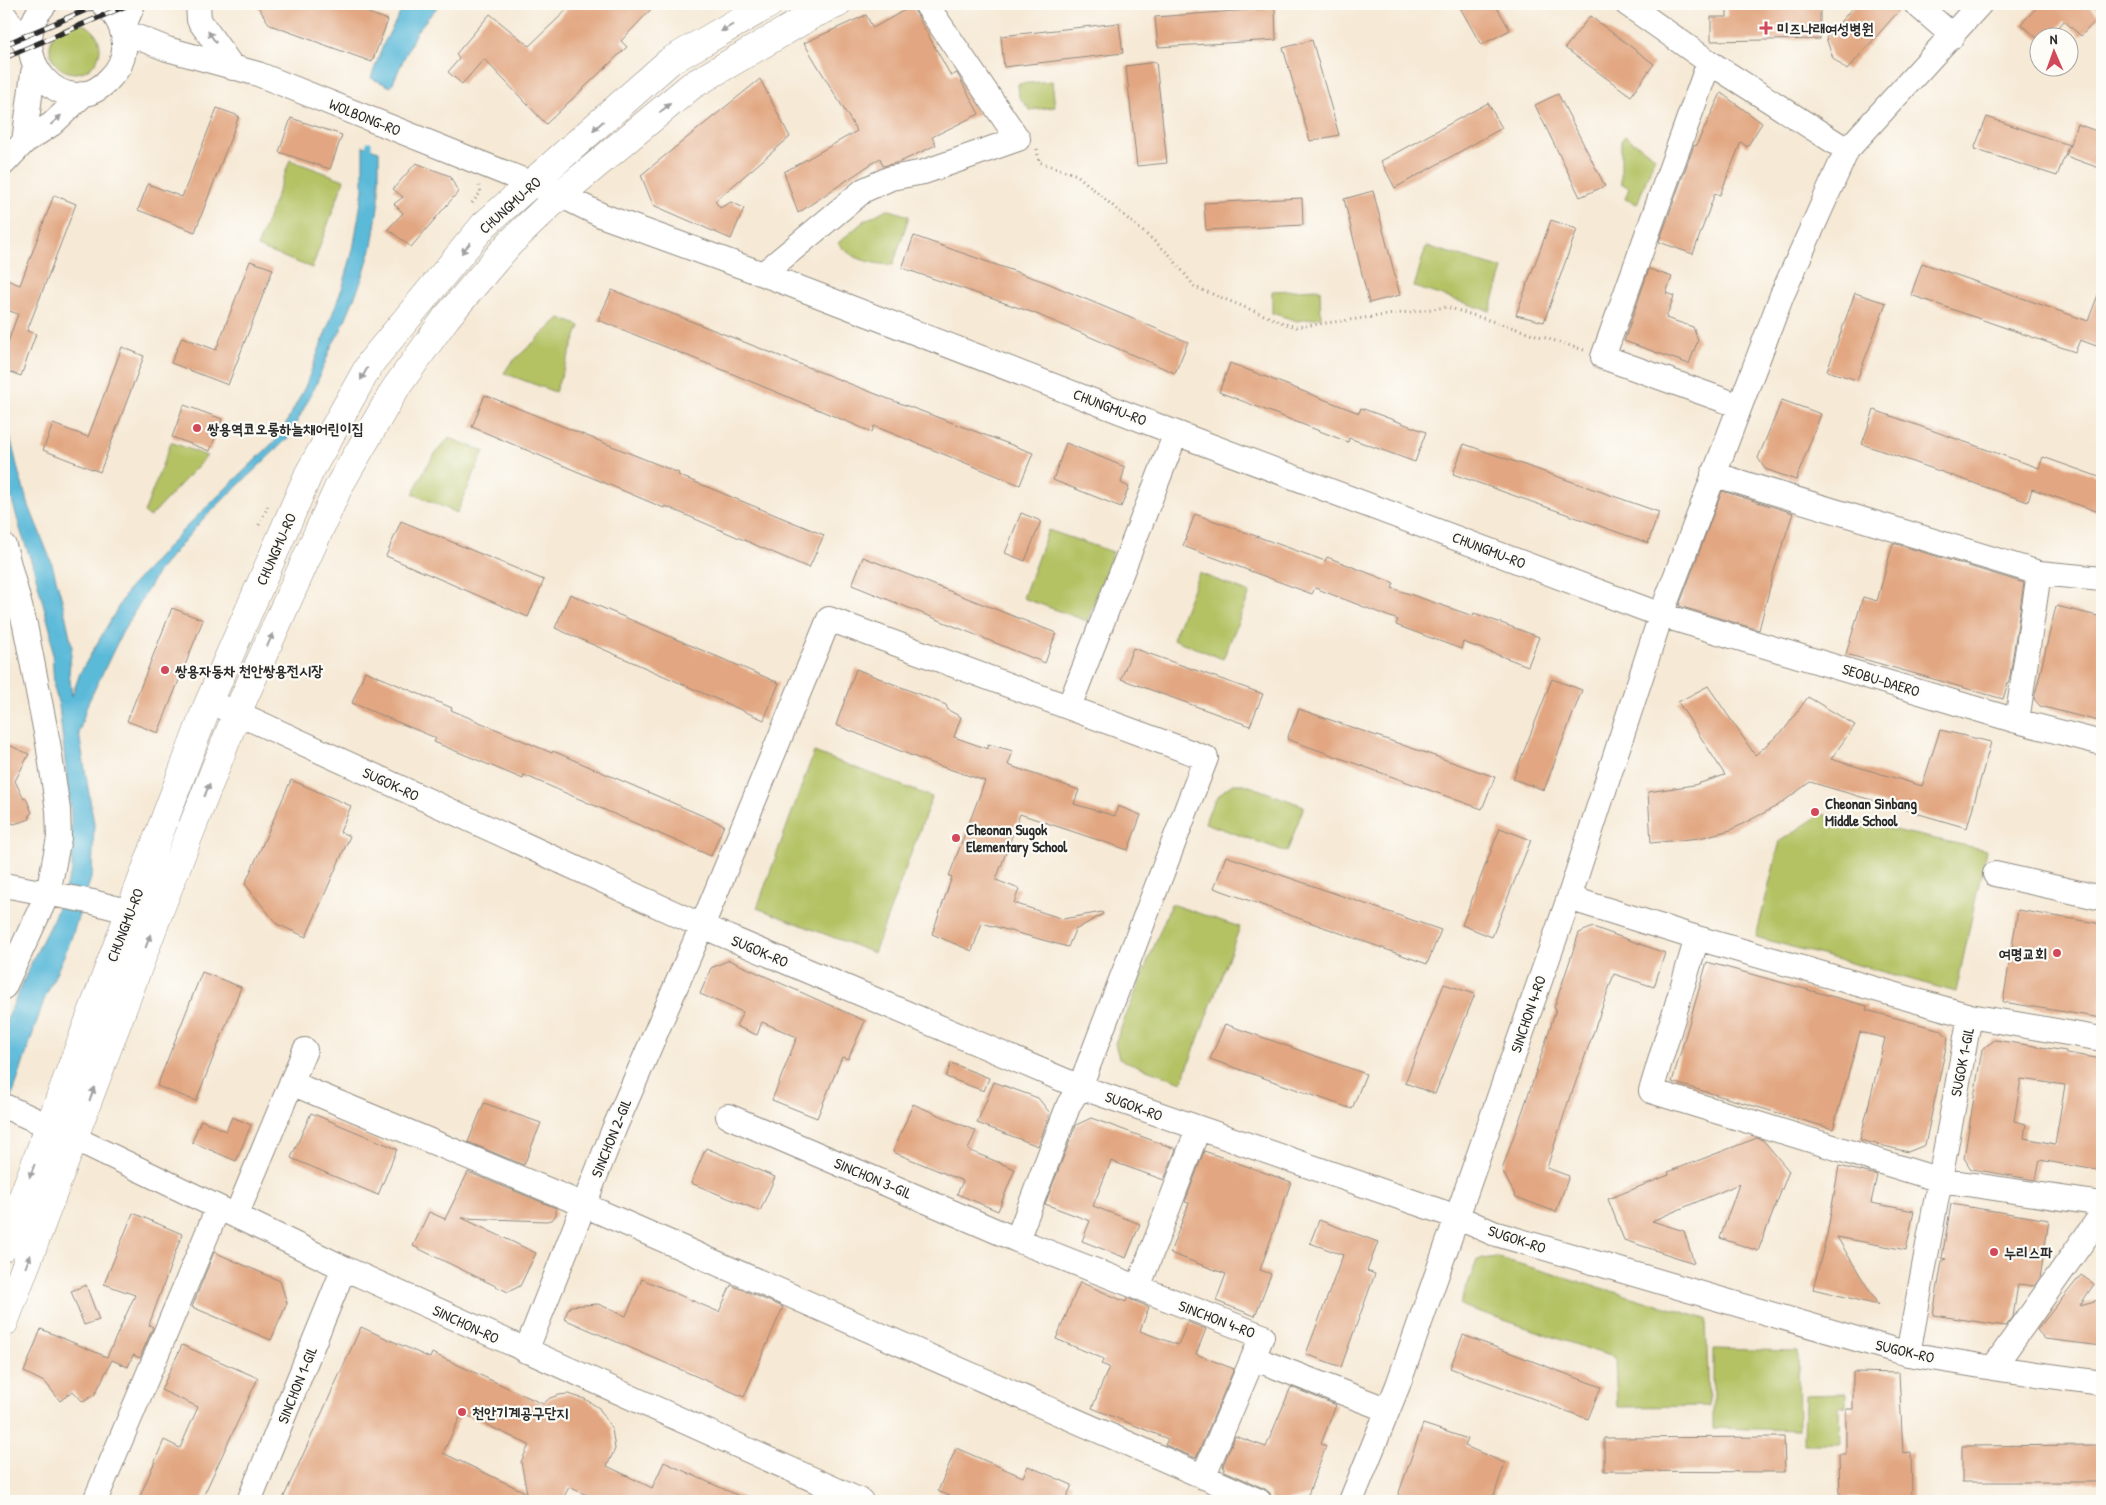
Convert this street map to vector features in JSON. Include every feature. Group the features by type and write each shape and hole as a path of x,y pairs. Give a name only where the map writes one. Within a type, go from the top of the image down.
{"main road":[{"name":"CHUNGMU-RO","path":"4,1323 75,1140 162,904 237,713 339,486 395,389 446,318 509,244 560,195 691,86 814,14 837,4"},
{"name":"CHUNGMU-RO","path":"4,1247 209,702 309,473 371,362 484,225 670,61 761,6"}],"street":[{"path":"45,4 36,12 27,26 24,42 26,58 33,73 45,85 59,92 76,95 92,91 106,83 120,65 123,55 124,39 120,23 110,9 103,4"},
{"path":"122,31 133,4"},
{"path":"198,4 199,20 233,68"},
{"path":"763,274 864,190 891,178 924,172 1018,140 926,4"},
{"path":"1627,4 1709,62 1848,150"},
{"path":"1916,4 1953,36"},
{"name":"SINCHON 4-RO","path":"1351,1501 1388,1410 1569,898 1661,615 1782,295 1848,150 1980,4"},
{"path":"4,15 24,42"},
{"name":"WOLBONG-RO","path":"122,31 168,50 258,74 560,195"},
{"path":"120,65 168,50"},
{"path":"1709,62 1603,357 1740,406"},
{"path":"24,142 33,73"},
{"path":"4,163 24,142 52,124 84,93"},
{"name":"CHUNGMU-RO","path":"560,195 604,216 763,274 1176,433 1661,615"},
{"path":"1017,1240 1069,1104 1080,1087 1206,758 1069,707 1176,433"},
{"path":"1713,474 2039,573 2102,579"},
{"path":"4,546 26,633 48,743 57,802 58,838 52,894 4,987"},
{"path":"2017,721 2039,573"},
{"name":"SEOBU-DAERO","path":"1661,615 2017,721 2102,743"},
{"name":"SINCHON 2-GIL","path":"526,1351 614,1129 702,926 829,619 1069,707"},
{"name":"SUGOK-RO","path":"209,702 237,713 702,926 1080,1087 1457,1217 1494,1233 1908,1354 2102,1383"},
{"path":"1995,874 2102,898"},
{"path":"4,885 93,902 130,912"},
{"path":"1569,898 1697,938 1970,1016"},
{"path":"1697,938 1651,1091 1940,1180 2102,1204"},
{"name":"SUGOK 1-GIL","path":"1908,1354 1970,1016 2102,1038"},
{"path":"95,1501 227,1212 305,1050"},
{"path":"291,1082 584,1206 1259,1501"},
{"name":"SINCHON-RO","path":"11,1110 49,1126 344,1268 861,1501"},
{"name":"SINCHON 3-GIL","path":"728,1116 1017,1240"},
{"path":"1138,1288 1198,1129"},
{"path":"1993,1368 2102,1214"},
{"name":"SINCHON 4-RO","path":"1017,1240 1262,1336 1253,1358 1388,1410"},
{"name":"SINCHON 1-GIL","path":"249,1501 344,1268"},
{"path":"1203,1477 1253,1358"}],"path":[{"path":"1036,143 1039,162 1077,175 1169,254 1194,287 1286,324 1296,327 1446,307 1603,357"},
{"path":"469,207 481,192 478,183"},
{"path":"256,532 268,505"}],"green space":[{"path":"75,23 93,30 100,48 93,66 75,73 57,66 50,48 57,30"},
{"path":"1052,81 1055,107 1030,110 1019,97 1018,84"},
{"path":"1625,136 1655,157 1637,204 1625,199 1629,188 1621,183 1621,141"},
{"path":"290,160 344,180 312,268 257,247"},
{"path":"887,209 909,216 893,265 863,260 844,249 838,243 864,221"},
{"path":"1426,246 1503,269 1490,311 1414,287"},
{"path":"1320,289 1321,317 1297,321 1272,313 1272,291"},
{"path":"560,318 580,326 555,392 504,373 510,364"},
{"path":"449,438 484,451 457,513 413,494 428,464"},
{"path":"171,442 207,456 150,517 144,513"},
{"path":"1048,530 1113,552 1087,621 1023,598"},
{"path":"1199,573 1250,593 1223,659 1173,639"},
{"path":"814,752 932,797 874,953 757,908"},
{"path":"1233,784 1244,784 1304,806 1287,852 1205,823 1215,800"},
{"path":"1821,814 1986,850 1956,992 1756,937 1780,841"},
{"path":"1171,904 1240,927 1182,1082 1119,1059 1115,1043"},
{"path":"1496,1257 1706,1319 1709,1406 1617,1407 1615,1358 1460,1305 1477,1260"},
{"path":"1713,1349 1798,1351 1799,1430 1713,1428"},
{"path":"1846,1394 1846,1406 1839,1407 1840,1444 1804,1444 1805,1395"}],"water":[{"path":"405,4 440,4 416,32 391,87 371,78 384,43"},
{"path":"363,146 379,151 379,201 372,246 362,279 316,385 289,437 202,520 159,570 122,633 87,705 79,733 94,824 92,875 70,942 44,1000 4,1121 4,1034 7,1019 54,917 72,870 71,817 59,706 54,687 51,633 34,569 4,472 4,411 19,474 29,506 51,561 62,600 72,646 69,672 72,696 80,673 128,590 183,530 279,437 305,387 343,286 353,250 363,190"}],"building":[{"path":"256,4 344,4 388,20 372,62 270,25"},
{"path":"573,4 656,4 621,41 627,47 546,124 484,59 462,84 448,72 459,59 456,54 490,14 529,46"},
{"path":"1458,4 1495,4 1510,30 1481,45"},
{"name":"미즈나래여성병원","path":"1727,4 1820,4 1820,39 1711,41 1711,17 1727,17"},
{"path":"1856,4 1903,4 1903,6 1847,70 1833,58 1826,38"},
{"path":"2040,4 2086,4 2100,16 2081,36 2078,33 2078,28 2072,28 2064,21 2058,28 2028,28 2028,30 2021,24"},
{"path":"912,6 951,76 957,73 979,114 932,137 936,145 900,162 883,166 880,158 798,213 784,172 857,131 804,43 866,15 873,28"},
{"path":"1275,8 1276,40 1158,47 1155,17"},
{"path":"1590,16 1654,64 1631,96 1565,48"},
{"path":"1119,23 1123,53 1004,67 1001,36"},
{"path":"1312,40 1339,135 1310,141 1283,48"},
{"path":"1156,62 1167,163 1137,166 1126,66"},
{"path":"760,79 790,137 715,201 720,208 731,202 744,208 731,239 653,205 641,175"},
{"path":"1721,93 1762,123 1747,147 1741,142 1720,195 1715,193 1693,254 1659,242 1694,145 1696,146"},
{"path":"1558,94 1605,186 1580,197 1535,105"},
{"path":"1488,103 1502,128 1395,188 1381,161"},
{"path":"217,108 239,116 195,232 138,210 148,184 182,197"},
{"path":"1987,117 2069,145 2057,176 1974,149"},
{"path":"291,118 342,135 330,169 279,152"},
{"path":"2077,124 2102,133 2102,169 2066,156"},
{"path":"416,163 450,176 458,192 411,247 388,229 403,213 394,204 403,197 393,189"},
{"path":"1373,191 1400,295 1369,303 1344,199"},
{"path":"54,195 76,204 27,331 36,334 21,376 4,370 4,353 18,314 4,309 4,279 20,285"},
{"path":"1302,198 1303,225 1206,230 1204,203"},
{"path":"1551,220 1577,229 1544,322 1516,315"},
{"path":"914,236 1045,282 1188,342 1175,373 1034,313 902,268"},
{"path":"250,261 273,269 228,385 171,363 182,337 216,350"},
{"path":"1922,263 2088,321 2102,287 2102,348 2080,340 2075,352 1911,295"},
{"path":"1649,269 1672,277 1666,293 1674,296 1666,318 1693,327 1698,340 1689,364 1624,341"},
{"path":"612,290 886,398 1033,453 1020,485 874,426 872,432 598,320"},
{"path":"1855,293 1886,303 1857,380 1827,371"},
{"path":"122,347 144,356 100,472 43,450 53,424 88,437"},
{"path":"1230,363 1359,413 1361,408 1426,432 1415,462 1349,438 1348,442 1219,392"},
{"path":"485,395 679,473 678,475 824,535 809,568 665,506 664,508 472,427"},
{"path":"1782,400 1821,414 1796,480 1765,469 1758,458"},
{"name":"쌍용역코오롱하늘채어린이집","path":"184,405 222,419 210,451 172,437"},
{"path":"1874,410 2039,468 2043,457 2102,478 2102,513 2032,489 2028,502 1862,444"},
{"path":"1066,443 1125,467 1121,483 1129,487 1121,507 1053,480"},
{"path":"1464,444 1659,512 1648,543 1453,474"},
{"path":"1722,491 1793,513 1774,571 1759,630 1679,606"},
{"path":"1021,513 1041,521 1025,561 1005,553"},
{"path":"1195,514 1325,561 1327,557 1394,583 1392,588 1473,616 1474,613 1539,637 1528,666 1463,642 1461,649 1396,625 1398,620 1315,588 1312,594 1183,546"},
{"path":"401,521 544,580 528,617 386,556"},
{"path":"1893,543 2024,583 2010,676 2003,699 1846,654 1863,597 1877,601"},
{"path":"863,557 1056,633 1045,663 852,585"},
{"path":"570,594 779,683 764,720 555,628"},
{"path":"2056,606 2102,617 2102,722 2040,706 2034,699"},
{"name":"쌍용자동차 천안쌍용전시장","path":"172,608 203,620 158,733 127,721"},
{"path":"1133,648 1263,694 1250,726 1121,679"},
{"path":"856,669 946,705 948,710 961,717 954,737 988,749 988,744 1013,751 1008,765 1079,790 1074,804 1115,816 1118,806 1141,815 1128,850 1020,814 996,880 1019,889 1014,903 1063,919 1102,912 1103,914 1075,930 1068,947 982,923 972,951 932,934 952,877 949,876 985,781 925,761 836,725"},
{"path":"365,671 452,708 451,710 552,753 553,751 724,825 711,856 524,775 523,779 434,742 436,738 352,703"},
{"path":"1552,679 1582,690 1544,790 1513,779"},
{"path":"1708,686 1755,755 1784,730 1808,697 1855,725 1831,759 1922,786 1940,730 1991,742 1967,828 1810,782 1777,806 1731,830 1699,838 1651,843 1648,792 1694,785 1725,775 1678,702"},
{"path":"1299,709 1495,777 1482,809 1287,739"},
{"path":"4,743 29,754 15,781 24,799 26,798 32,813 29,815 30,819 4,825"},
{"path":"291,780 351,806 340,832 350,836 306,937 277,924 245,884"},
{"path":"1500,828 1531,840 1492,937 1462,925"},
{"path":"1226,856 1441,930 1427,964 1214,888"},
{"name":"여명교회","path":"2018,910 2102,924 2102,1018 2003,1002"},
{"path":"1593,927 1665,953 1654,987 1614,974 1571,1093 1547,1168 1569,1176 1556,1212 1516,1197 1502,1170 1533,1081 1556,1009 1554,1008 1579,933"},
{"path":"729,960 865,1021 848,1059 842,1057 817,1118 772,1100 797,1037 762,1022 757,1035 736,1026 743,1012 700,994 711,968"},
{"path":"1707,962 1867,1006 1866,1010 1941,1030 1948,1038 1925,1145 1908,1152 1860,1140 1885,1038 1860,1032 1833,1129 1672,1082"},
{"path":"202,972 241,987 196,1101 157,1086"},
{"path":"1444,984 1475,994 1435,1094 1405,1083"},
{"path":"1225,1024 1366,1074 1352,1109 1210,1059"},
{"path":"1995,1040 2066,1051 2066,1053 2102,1059 2102,1171 2040,1160 2036,1180 1971,1169 1964,1158 1982,1049","holes":["2021,1079 2065,1085 2055,1144 2024,1138 2026,1124 2014,1121"]},
{"path":"951,1063 989,1078 984,1091 946,1077"},
{"path":"994,1082 1038,1098 1050,1113 1038,1146 977,1123"},
{"path":"484,1103 541,1123 524,1165 468,1142"},
{"path":"913,1104 976,1131 968,1150 1015,1169 998,1211 957,1194 963,1181 893,1152"},
{"path":"311,1113 397,1149 378,1195 291,1158"},
{"path":"232,1117 251,1125 236,1161 192,1142 201,1120 226,1131"},
{"path":"1091,1118 1176,1149 1164,1180 1111,1161 1093,1206 1140,1224 1126,1258 1082,1241 1090,1221 1045,1204 1076,1125"},
{"path":"1757,1138 1763,1140 1789,1171 1758,1251 1720,1238 1739,1184 1652,1221 1684,1231 1694,1263 1624,1240 1608,1199 1669,1175 1668,1172"},
{"path":"706,1148 775,1177 760,1211 691,1183"},
{"path":"1204,1151 1291,1182 1260,1270 1271,1274 1255,1316 1216,1301 1226,1274 1170,1253 1189,1203 1185,1202"},
{"path":"1839,1166 1877,1175 1871,1203 1914,1211 1906,1250 1837,1237 1878,1305 1813,1289 1827,1235"},
{"path":"468,1172 556,1208 556,1215 552,1220 546,1221 462,1218 536,1253 520,1286 508,1292 413,1246 429,1212 445,1219"},
{"name":"누리스파","path":"1951,1204 2049,1220 2040,1278 2034,1286 2018,1284 2013,1317 2006,1326 1933,1315 1942,1261 1947,1259 1942,1258"},
{"path":"133,1213 182,1234 149,1325 153,1327 140,1358 133,1355 128,1367 112,1360 95,1394 83,1402 73,1391 60,1401 46,1383 24,1372 41,1329 107,1357 135,1295 104,1284"},
{"path":"1319,1220 1378,1242 1367,1271 1375,1274 1341,1367 1306,1354 1343,1255 1310,1243"},
{"path":"214,1252 280,1281 287,1303 271,1340 192,1307"},
{"path":"2081,1275 2094,1284 2080,1305 2102,1299 2102,1346 2045,1339 2037,1330"},
{"path":"642,1279 719,1312 731,1285 783,1307 744,1397 564,1319 570,1306 598,1304 626,1316"},
{"path":"1080,1282 1126,1302 1127,1298 1149,1307 1140,1331 1178,1345 1188,1322 1206,1329 1196,1354 1234,1369 1196,1458 1165,1445 1168,1439 1092,1408 1109,1367 1101,1364 1104,1359 1056,1339"},
{"path":"86,1285 99,1320 84,1325 71,1291"},
{"name":"천안기계공구단지","path":"361,1327 430,1358 432,1353 543,1404 550,1398 559,1395 568,1394 585,1399 599,1408 612,1429 615,1449 607,1466 652,1488 664,1462 750,1501 600,1501 569,1487 562,1501 282,1501","holes":["462,1413 529,1445 521,1462 527,1493 443,1453"]},
{"path":"1463,1335 1601,1387 1588,1419 1450,1368"},
{"path":"182,1345 258,1378 201,1501 138,1501 164,1440 180,1448 198,1407 161,1390"},
{"path":"1853,1372 1899,1373 1903,1453 1911,1452 1912,1498 1840,1498 1839,1454 1846,1454 1846,1409 1853,1409"},
{"path":"1291,1387 1336,1405 1321,1444 1326,1446 1308,1495 1287,1501 1272,1501 1270,1493 1265,1489 1225,1471 1223,1465 1235,1436 1266,1447"},
{"path":"1423,1424 1468,1439 1465,1446 1505,1463 1492,1501 1396,1501"},
{"path":"1784,1437 1785,1472 1604,1471 1604,1438"},
{"path":"2102,1445 2102,1482 1962,1482 1962,1446"},
{"path":"956,1448 1023,1477 1028,1466 1072,1485 1065,1501 961,1501 938,1491"}],"waterway":[{"path":"368,155 369,144"}],"railway":[{"path":"4,45 100,4"},
{"path":"4,58 130,4"}],"place":[{"name":"미즈나래여성병원","path":"1766,28"},
{"name":"쌍용역코오롱하늘채어린이집","path":"197,428"},
{"name":"쌍용자동차 천안쌍용전시장","path":"165,670"},
{"name":"Cheonan Sinbang Middle School","path":"1815,812"},
{"name":"Cheonan Sugok Elementary School","path":"956,838"},
{"name":"여명교회","path":"2057,953"},
{"name":"누리스파","path":"1994,1252"},
{"name":"천안기계공구단지","path":"462,1412"}]}
